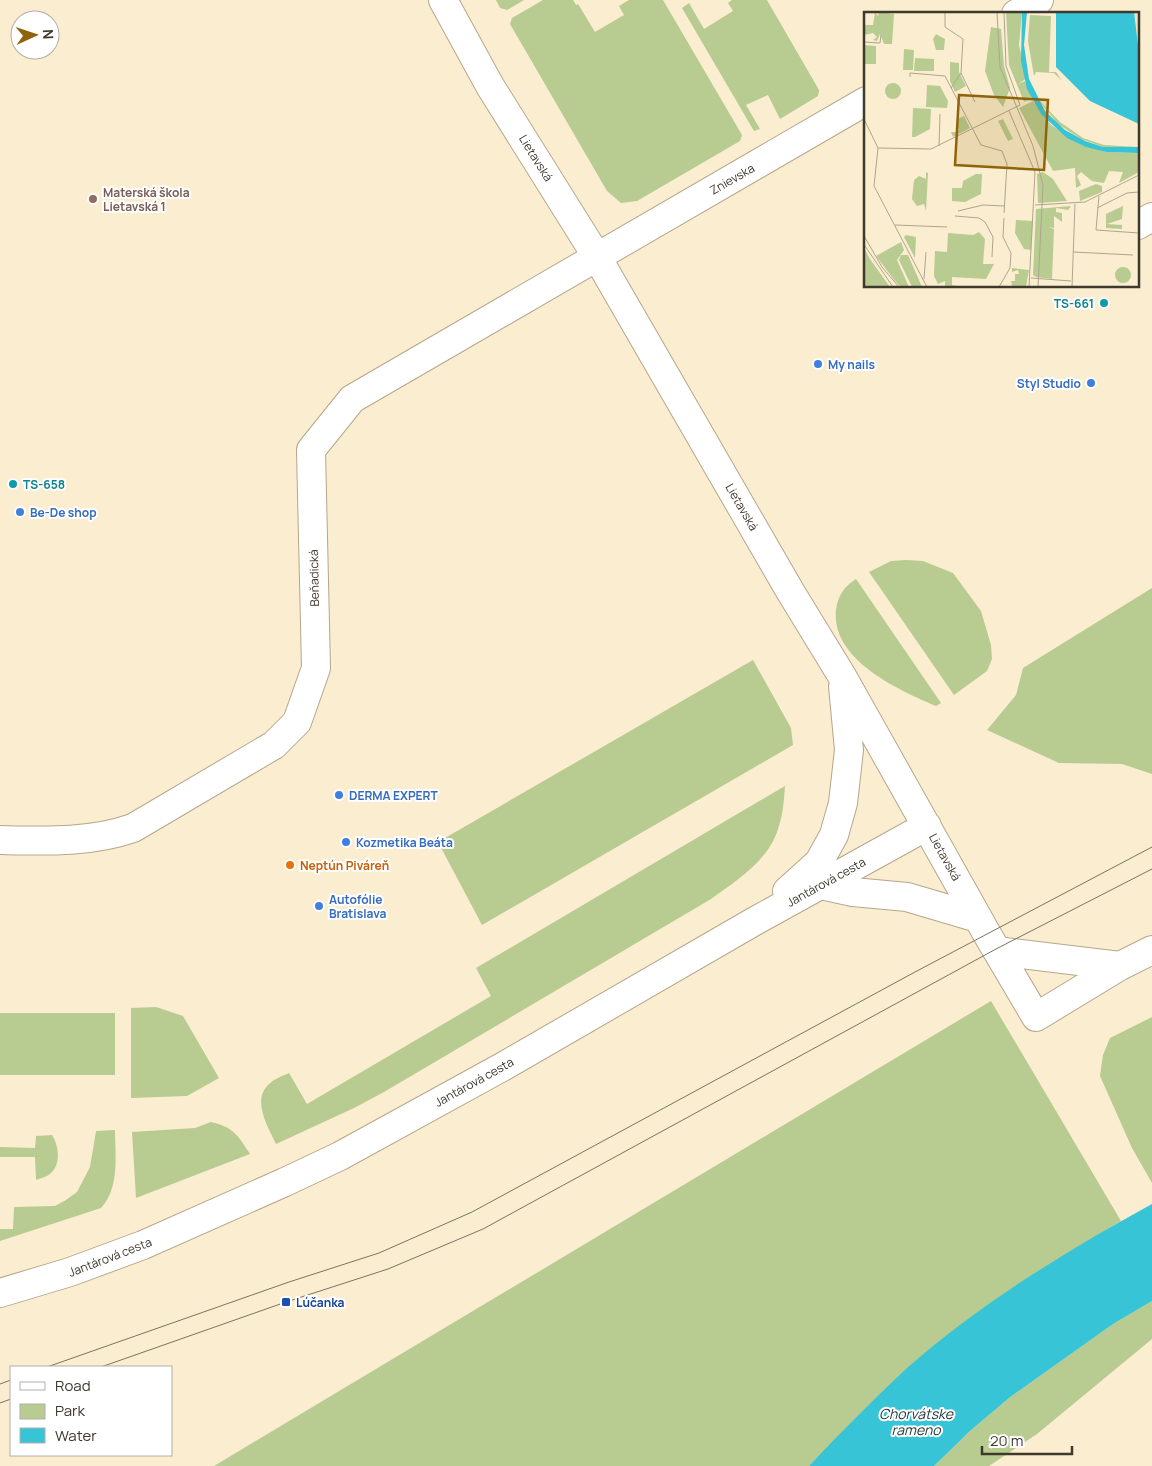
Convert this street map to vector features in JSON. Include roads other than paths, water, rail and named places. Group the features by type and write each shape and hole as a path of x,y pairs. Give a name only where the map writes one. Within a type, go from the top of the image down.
{"street":[{"name":"Lietavská","path":"443,0 490,86 597,257 790,591 842,676 1036,1017 1120,966"},
{"path":"1019,12 1039,0"},
{"name":"Znievska","path":"597,257 864,102"},
{"path":"1140,224 1152,217"},
{"name":"Beňadická","path":"0,840 65,841 113,835 133,828 274,745 297,722 316,668 311,450 352,399 597,257"},
{"path":"755,921 819,862 834,835 843,803 849,750 842,676"},
{"name":"Jantárová cesta","path":"0,1293 70,1272 143,1245 340,1156 504,1066 755,921 927,826"},
{"path":"821,885 853,892 907,897 978,918"},
{"path":"997,951 1120,966 1152,950"}],"water":[{"name":"Chorvátske rameno","path":"1152,1204 1152,1301 1113,1324 1009,1398 970,1431 934,1466 809,1466 906,1369 934,1345 1024,1280 1088,1240"}],"tram line":[{"path":"50,1366 289,1282 379,1253 472,1212 915,972 1152,847"},
{"path":"104,1366 286,1302 388,1269 483,1229 996,949 1152,869"},
{"path":"0,1384 10,1380"},
{"path":"0,1403 10,1399"}],"place":[{"name":"Materská škola Lietavská 1","path":"93,199"},
{"name":"TS-661","path":"1104,303"},
{"name":"My nails","path":"818,364"},
{"name":"Styl Studio","path":"1091,383"},
{"name":"TS-658","path":"13,484"},
{"name":"Be-De shop","path":"20,512"},
{"name":"DERMA EXPERT","path":"339,795"},
{"name":"Kozmetika Beáta","path":"346,842"},
{"name":"Neptún Piváreň","path":"290,865"},
{"name":"Autofólie Bratislava","path":"319,906"},
{"name":"Lúčanka","path":"286,1302"}]}
